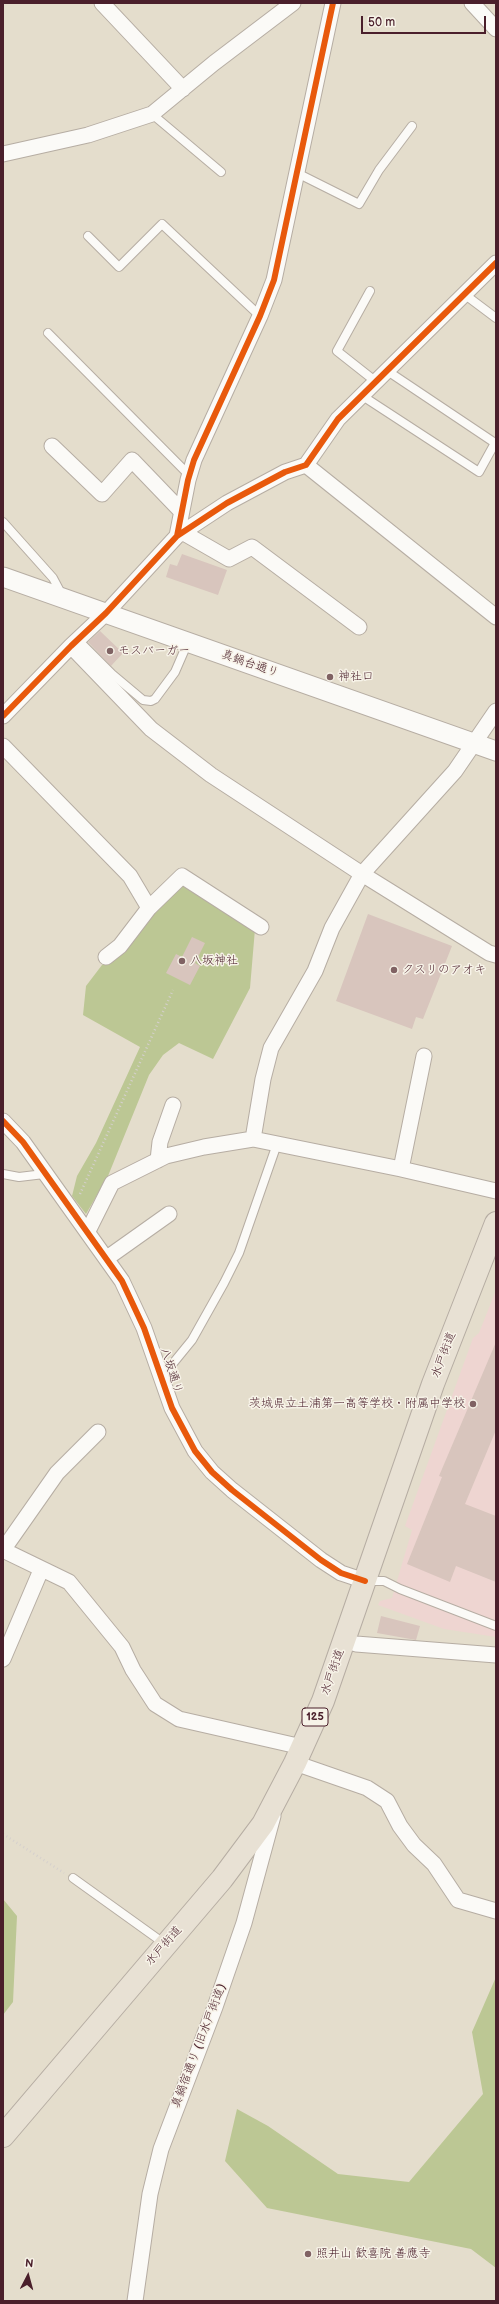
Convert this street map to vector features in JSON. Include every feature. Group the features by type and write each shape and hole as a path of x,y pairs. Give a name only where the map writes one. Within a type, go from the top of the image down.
{"highway":[{"name":"水戸街道","path":"3,2136 247,1847 263,1824 279,1794 323,1701 433,1384 496,1223"}],"street":[{"path":"102,3 183,89"},
{"path":"3,154 88,135 152,114 214,62 293,3"},
{"path":"179,534 189,475 260,316 274,280 333,3"},
{"path":"472,3 496,29"},
{"path":"3,716 74,642 106,613 179,534 227,503 279,475 306,465 338,419 380,375 496,263"},
{"path":"52,446 102,494 132,460 182,511"},
{"path":"306,465 496,617"},
{"path":"179,534 229,559 252,547 359,627"},
{"name":"真鍋台通り","path":"3,577 496,751"},
{"path":"74,642 151,729 211,776 362,874 488,953 496,956"},
{"path":"253,1139 263,1079 271,1048 315,971 332,928 362,874 455,771 496,711"},
{"path":"3,746 130,876 149,908"},
{"path":"106,957 120,946 149,908 182,876 261,927"},
{"path":"401,1169 424,1056"},
{"path":"158,1160 160,1142 174,1105"},
{"name":"八坂通り","path":"3,1121 23,1142 71,1213 88,1231 122,1281 144,1328 172,1408 194,1452 212,1472 321,1560 341,1573 365,1582"},
{"path":"88,1231 112,1183 166,1156 204,1147 253,1139 401,1169 496,1191"},
{"path":"107,1258 169,1214"},
{"path":"98,1432 56,1473 3,1550 41,1570 69,1582 122,1647 133,1670 155,1704 179,1719 298,1755 367,1788 388,1801 400,1826 414,1845 434,1864 458,1900 496,1911"},
{"path":"3,1659 41,1570"},
{"path":"344,1640 356,1644 496,1655"},
{"name":"真鍋宿通り (旧水戸街道)","path":"135,2301 150,2194 161,2150 215,2007 242,1930 279,1794"}],"lane":[{"path":"152,114 220,172"},
{"path":"297,173 359,204 379,170 412,126"},
{"path":"88,236 119,267 162,224 260,316"},
{"path":"361,395 479,472 495,443 337,351 370,291"},
{"path":"464,294 496,318"},
{"path":"48,333 189,475"},
{"path":"3,522 53,578 64,599"},
{"path":"74,642 143,700 151,701 155,699 175,672 188,642"},
{"path":"161,1378 192,1340 221,1290 239,1253 277,1144"},
{"path":"3,1174 19,1178 44,1174"},
{"path":"365,1582 384,1581 400,1589 496,1626"},
{"path":"72,1878 165,1944"}],"path":[{"path":"71,1213 173,990"},
{"path":"3,1834 72,1878"}],"shaded area":[{"name":"茨城県立土浦第一高等学校・附属中学校","path":"496,1290 496,1637 444,1629 378,1605 380,1601 392,1598 412,1530 405,1526 473,1338 479,1333"}],"green space":[{"path":"181,885 255,929 250,988 213,1059 179,1043 163,1055 149,1075 108,1176 86,1214 72,1196 77,1176 96,1143 140,1047 83,1015 86,986 102,965 126,947 148,920"},
{"path":"3,1899 17,1916 13,2002 3,2015"},
{"path":"496,1977 496,2268 471,2249 267,2208 225,2161 237,2109 268,2126 338,2174 409,2182 483,2094 472,2032"}],"building":[{"path":"182,554 227,570 218,595 166,577 170,564 177,566"},
{"path":"100,631 123,653 111,666 88,642"},
{"path":"368,914 452,946 423,1019 416,1017 412,1029 336,1001"},
{"name":"八坂神社","path":"192,937 205,943 195,963 200,966 190,985 166,973 176,954 182,957"},
{"path":"496,1342 496,1430 465,1504 496,1516 496,1582 456,1566 450,1582 407,1564 442,1477 439,1476"},
{"path":"381,1616 420,1626 416,1640 377,1633"}],"cycle path":[{"path":"177,536 188,480 194,460 260,316 274,280 333,3"},
{"path":"3,716 71,646 106,613 177,536 227,503 285,472 306,465 338,419 496,263"},
{"path":"3,1121 23,1142 122,1281 144,1328 172,1408 195,1451 212,1472 232,1490 321,1560 341,1573 365,1581"}],"place":[{"name":"モスバーガー","path":"110,651"},
{"name":"神社口","path":"330,677"},
{"name":"八坂神社","path":"182,961"},
{"name":"クスリのアオキ","path":"394,970"},
{"name":"茨城県立土浦第一高等学校・附属中学校","path":"473,1404"},
{"name":"照井山 歓喜院 善應寺","path":"308,2254"}]}
